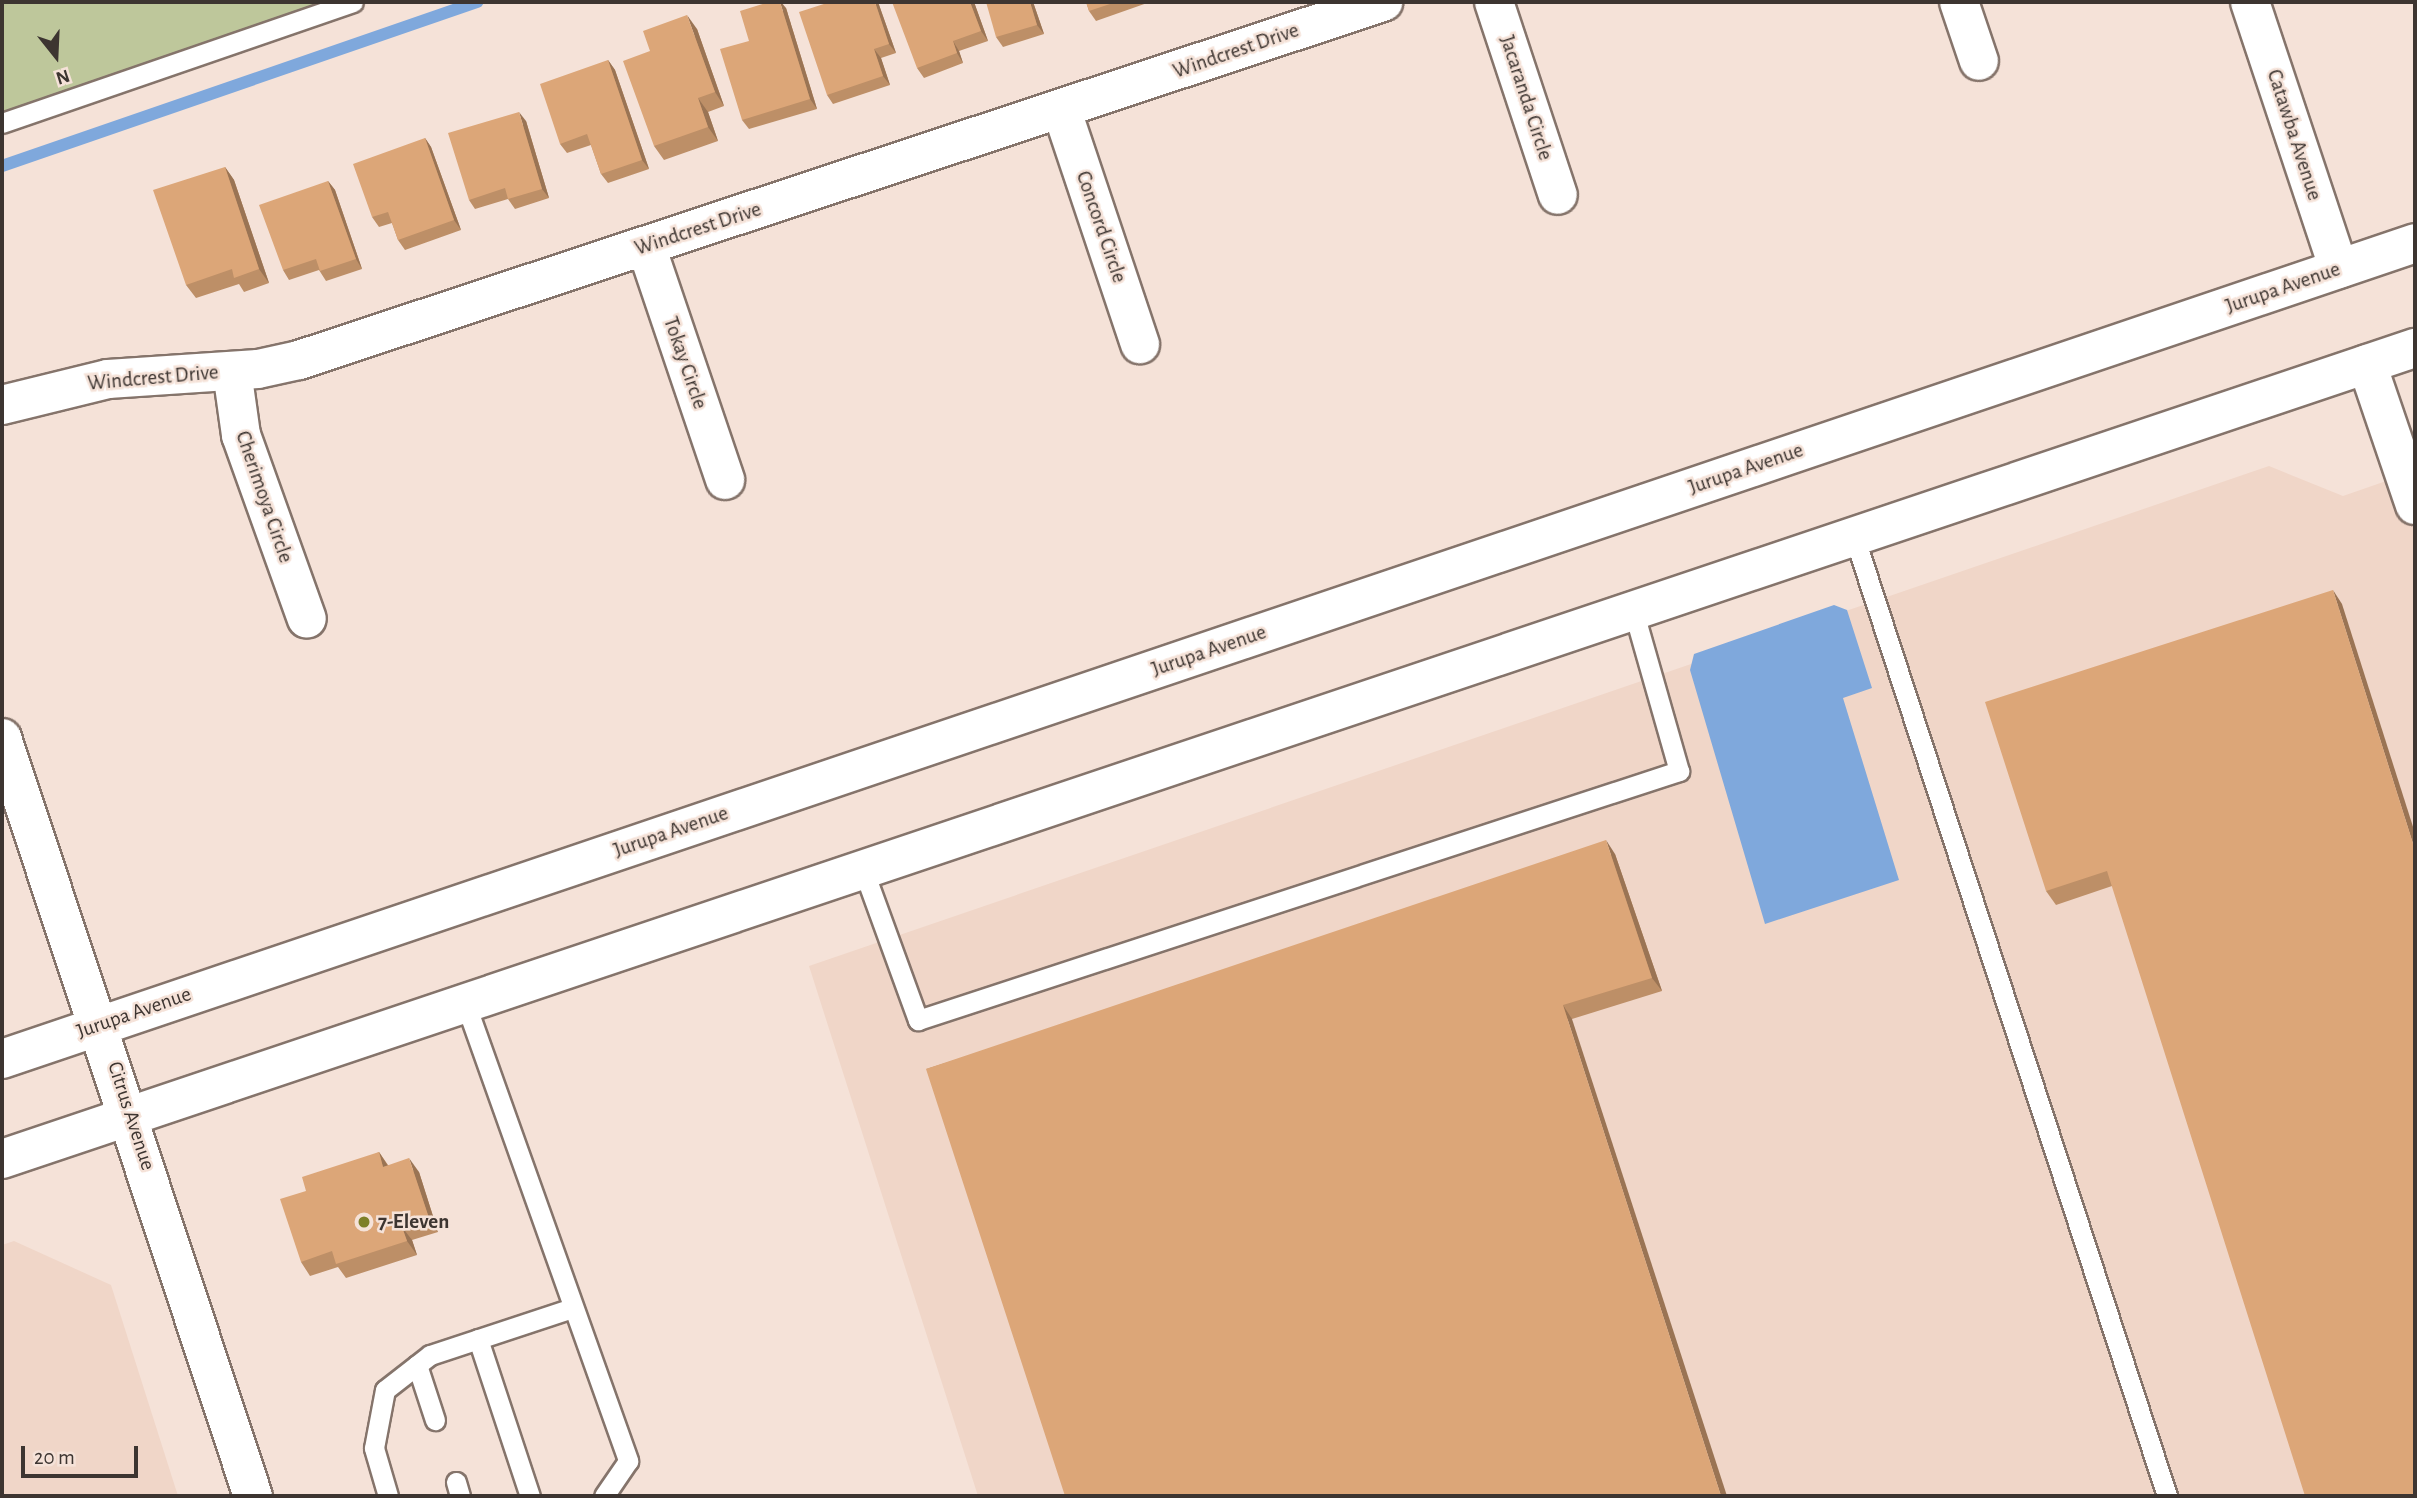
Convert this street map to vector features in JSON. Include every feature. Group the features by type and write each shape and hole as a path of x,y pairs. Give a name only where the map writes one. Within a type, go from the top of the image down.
{"main road":[{"name":"Windcrest Drive","path":"2,405 107,379 232,371 352,344 1062,111 1383,2"},
{"name":"Jacaranda Circle","path":"1494,2 1558,195"},
{"path":"1959,2 1979,61"},
{"name":"Catawba Avenue","path":"2250,2 2339,269"},
{"name":"Concord Circle","path":"1062,111 1140,344"},
{"name":"Jurupa Avenue","path":"2,1059 2415,243"},
{"name":"Tokay Circle","path":"646,246 725,481"},
{"path":"2,1159 2415,348"},
{"path":"2367,364 2415,505"},
{"name":"Cherimoya Circle","path":"232,371 240,435 307,619"},
{"name":"Citrus Avenue","path":"2,738 132,1115 253,1496"}],"lane":[{"path":"2,123 353,2"},
{"path":"1854,536 2167,1496"},
{"path":"863,869 918,1020 1679,771 1633,610"},
{"path":"466,1005 628,1461 604,1496"},
{"path":"388,1496 374,1425 385,1390 417,1365 478,1339 572,1308"},
{"path":"478,1339 530,1496"},
{"path":"417,1365 435,1420"}],"shaded area":[{"path":"2269,466 2343,496 2415,471 2415,1496 978,1496 809,966"},
{"path":"14,1241 111,1285 178,1496 2,1496 2,1245"}],"green space":[{"path":"2,2 323,2 2,112"}],"water":[{"path":"1834,605 1847,610 1872,688 1843,698 1899,880 1765,924 1690,670 1694,654"}],"building":[{"path":"769,2 780,2 810,99 742,120 720,49 749,41 740,11"},
{"path":"830,2 875,2 889,44 874,49 883,76 827,95 799,12"},
{"path":"892,2 970,2 981,31 953,41 957,53 917,68"},
{"path":"986,2 1030,2 1037,25 996,37"},
{"path":"1086,2 1116,2 1089,11"},
{"path":"687,15 715,92 698,98 708,127 654,146 623,61 650,51 643,31"},
{"path":"608,60 642,160 601,174 587,134 560,144 540,84"},
{"path":"519,112 542,189 508,199 505,188 469,200 448,133"},
{"path":"425,138 454,220 398,240 388,212 372,217 353,164"},
{"path":"225,167 259,269 234,278 232,269 186,285 153,190"},
{"path":"328,181 356,259 320,271 316,259 283,270 259,205"},
{"path":"2333,590 2415,850 2415,1496 2305,1496 2107,871 2046,891 1985,702"},
{"path":"1606,840 1652,978 1563,1005 1721,1496 1065,1496 926,1069"},
{"name":"7-Eleven","path":"379,1152 383,1167 409,1158 429,1218 402,1227 407,1241 336,1264 332,1251 301,1262 280,1199 306,1191 302,1177"}],"waterway":[{"path":"2,166 477,2"}],"place":[{"name":"7-Eleven","path":"364,1222"}]}
